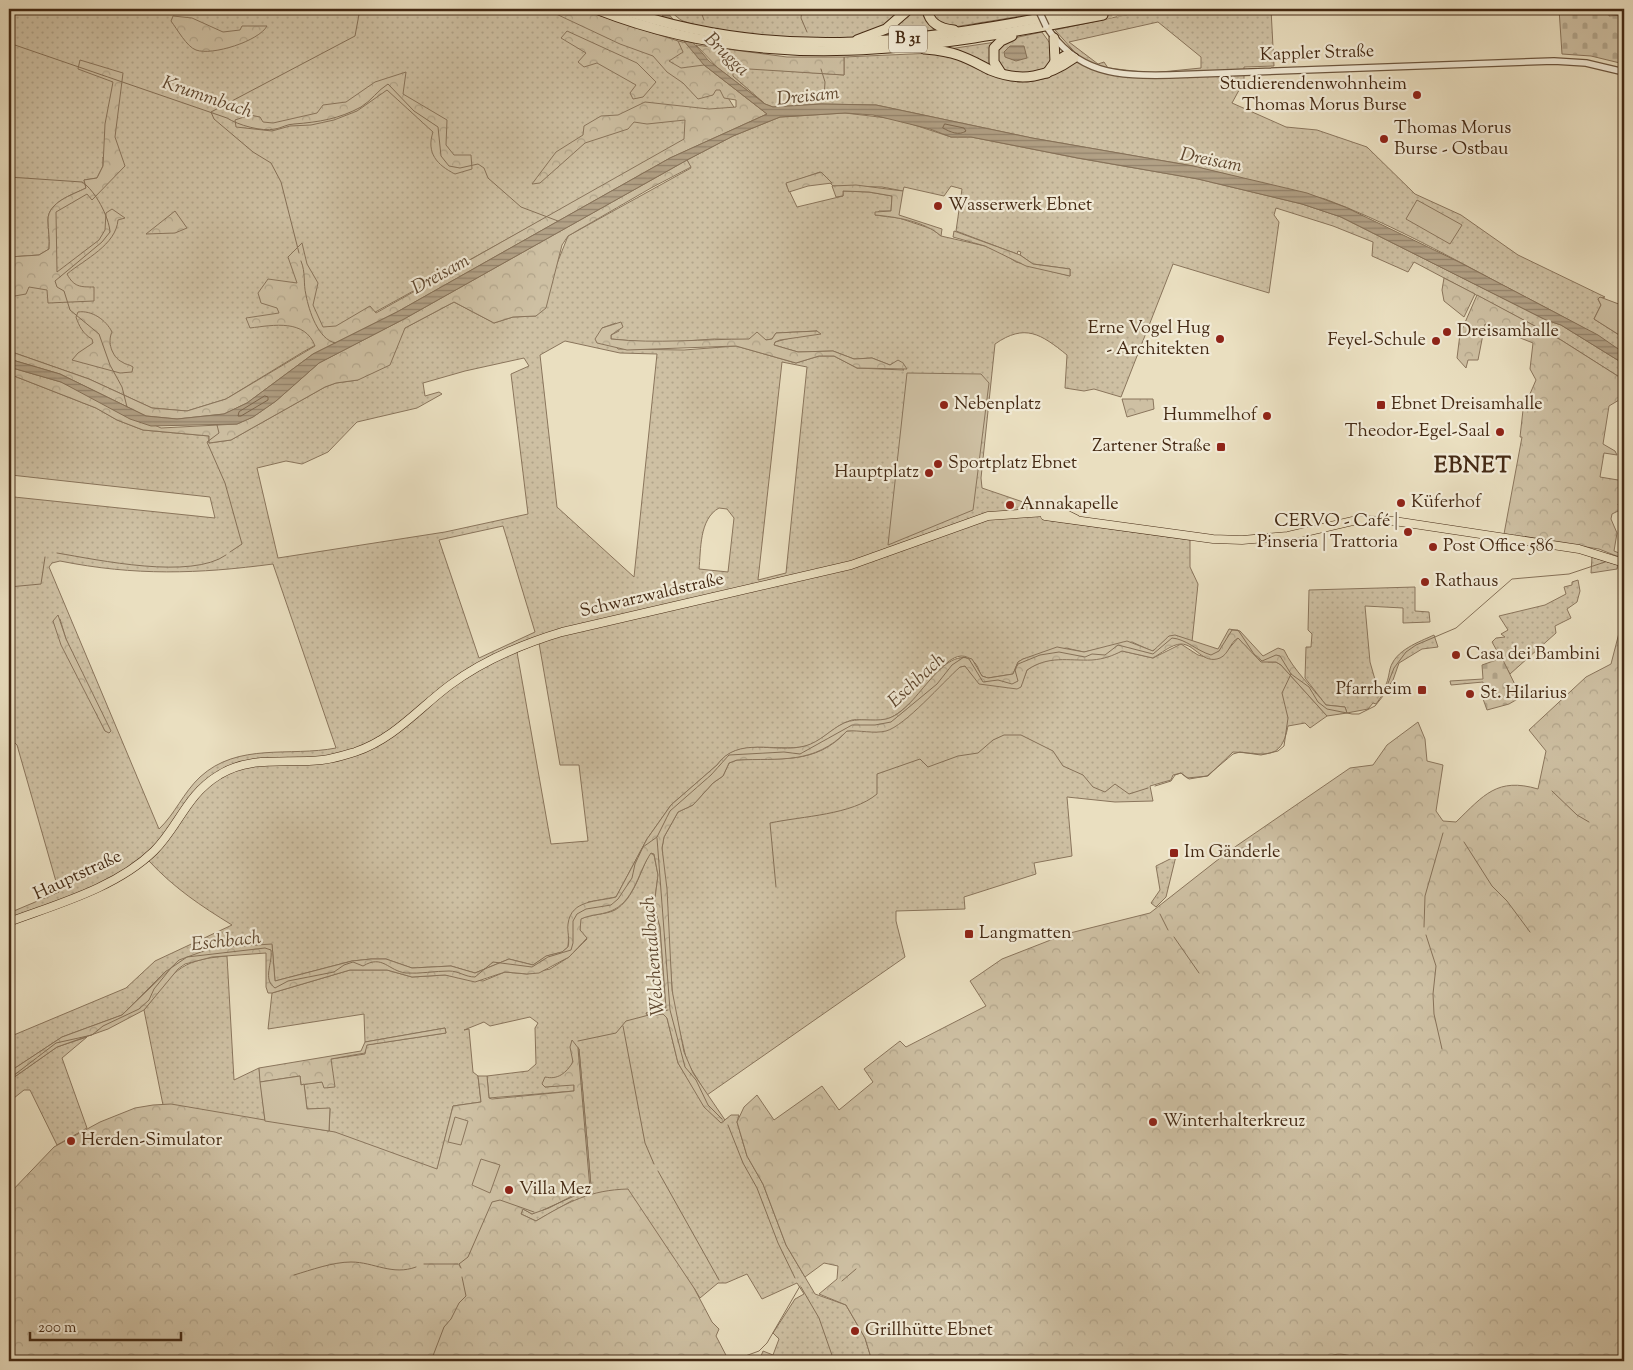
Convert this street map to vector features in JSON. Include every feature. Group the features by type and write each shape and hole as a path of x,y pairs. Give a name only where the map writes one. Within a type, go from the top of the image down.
{"highway":[{"name":"B 31","path":"596,9 701,40 767,49 817,52 909,48 1103,15"},
{"name":"B 31","path":"620,9 693,30 760,41 841,44 906,40 1089,9"},
{"path":"841,44 872,36 886,30 909,9"},
{"path":"927,9 931,20 939,27 951,30 974,30"},
{"name":"B 31","path":"1001,74 993,56 996,46 1004,39 1033,28"},
{"path":"1054,38 1056,62"},
{"path":"909,48 952,53 1001,74 1027,78 1058,69 1071,56"},
{"path":"1046,73 1056,62 1071,56"}],"main road":[{"name":"Schwarzwaldstraße","path":"298,762 337,757 374,744 393,733 436,696 471,671 505,652 536,640 851,565 988,516 1058,513 1076,519 1195,537 1242,540 1272,538 1343,522 1372,519 1579,549 1623,563"},
{"name":"Hauptstraße","path":"9,922 103,885 133,868 162,842 195,794 221,773 247,763 298,762"}],"street":[{"name":"Kappler Straße","path":"1038,9 1054,38 1071,56 1100,70 1136,76 1554,61 1586,63 1624,72"}],"green space":[{"path":"9,9 569,9 674,43 678,41 688,43 717,80 737,112 303,352 226,399 187,411 152,408 89,379 9,351 9,280 51,278 54,212 109,176 103,157 103,166 97,178 84,180 86,188 68,196 52,208 48,220 49,249 39,255 9,257"},
{"path":"536,9 579,9 678,41 683,52 669,61 681,68 704,65 767,114 670,158 397,312 313,354 247,403 224,414 177,419 146,416 60,374 9,359 9,351 89,379 152,408 187,411 226,399 315,346 304,331 278,325 250,328 246,318 279,313 277,308 261,303 258,293 268,279 297,283 288,257 302,243 307,264 318,283 313,305 323,327 336,326 370,306 376,313 684,139 685,120 647,124 634,122 628,129 585,143 540,183 532,184 556,152 583,135 584,126 601,116 618,115 645,102 709,109 736,107 736,100 724,98 720,90 716,90 713,95 698,99 683,83 667,72 653,56 620,44 554,13"},
{"path":"668,9 906,9 896,18 871,33 857,37 820,40 769,37 698,26 683,21"},
{"path":"912,9 923,9 934,30 881,36"},
{"path":"930,9 1031,9 1034,14 954,27 937,21"},
{"path":"1138,9 1271,9 1274,66 1244,67 1244,81 1232,103 1286,127 1317,130 1367,147 1415,194 1461,215 1518,255 1605,297 1598,299 1601,305 1594,319 1624,338 1624,353 1578,325 1434,248 1369,217 1325,199 1193,166 1032,138 876,105 821,104 773,107 765,104 732,76 733,67 844,75 844,57 934,53 954,56 1004,79 1027,82 1048,78 1079,57 1055,30 1139,12","holes":["1158,22 1201,57 1201,68 1151,73 1108,68 1104,62 1098,64 1069,42"]},
{"path":"1559,9 1609,9 1609,16 1624,15 1624,64 1591,56 1562,54"},
{"path":"173,16 192,18 223,32 240,30 242,26 267,26 262,32 245,42 223,49 203,51 196,50 186,42 171,21"},
{"path":"567,31 637,63 656,82 643,97 633,99 630,93 636,85 597,63 584,67 578,62 586,53 561,38"},
{"path":"1042,32 1052,49 1052,59 1049,66 1043,70 1027,73 1017,73 1001,69 995,59 996,51 1009,39"},
{"path":"996,42 991,67 949,49"},
{"path":"696,45 787,57 844,57 844,75 733,68 733,76 765,104 719,69"},
{"path":"80,60 123,73 115,137 125,166 92,200 87,194 56,212 57,272 99,240 105,230 106,213 112,209 125,218 118,220 112,237 106,244 67,274 75,284 94,287 94,301 48,303 47,290 29,287 26,294 9,297 9,257 39,255 49,249 48,220 52,208 68,196 86,188 84,180 97,178 103,166 105,124 113,82 78,69"},
{"path":"406,72 403,94 447,120 446,145 454,155 471,155 472,169 455,174 443,167 432,152 431,139 433,132 387,90 357,111 334,120 311,125 290,126 272,131 236,127 235,120 250,115 260,117 263,122 273,123 317,113 323,105 346,102 375,82"},
{"path":"845,113 896,119 951,137 971,137 1198,179 1302,204 1341,217 1546,320 1561,325 1624,364 1624,380 1561,340 1414,262 1408,272 1372,256 1373,242 1333,226 1276,208 1274,215 1279,222 1269,293 1173,264 1121,397 1094,389 1084,391 1065,388 1067,355 1041,337 1024,333 1015,334 995,344 981,478 982,488 1026,503 1049,508 1046,520 1190,540 1190,567 1198,584 1192,642 1172,636 1152,651 1132,642 1084,652 1066,648 1023,659 1018,662 1013,674 988,678 982,676 975,663 968,657 961,656 948,662 910,703 890,718 845,722 815,742 802,747 756,747 734,751 671,805 647,839 616,897 588,902 569,931 568,947 562,952 547,956 533,965 509,959 475,973 451,966 412,968 386,959 371,959 352,961 275,981 272,945 212,948 166,971 122,1015 62,1037 9,1072 9,1037 126,988 155,961 232,925 188,896 149,861 99,889 9,926 9,913 59,892 17,745 9,737 9,374 96,408 117,420 143,430 209,436 209,443 231,440 325,387 336,383 358,380 405,328 454,302 494,323 513,317 536,316 568,236 691,168 687,160 733,136 780,117","holes":["820,172 833,186 882,187 903,191 904,187 944,196 951,186 962,189 956,231 1017,254 1018,251 1021,252 1020,255 1033,264 1070,269 1070,276 1016,262 1004,254 985,246 941,236 932,229 899,218 875,215 879,211 891,211 892,196 869,192 843,191 843,196 797,207 786,184","616,323 619,331 611,335 611,339 656,343 714,339 766,340 772,339 776,333 817,331 775,342 774,345 798,352 833,351 854,359 872,358 890,365 893,363 904,370 857,368 834,356 819,356 796,363 736,346 684,350 618,349 602,328","565,341 620,353 657,354 634,577 557,507 540,355","524,358 529,366 511,374 528,514 445,532 278,558 257,468 286,461 302,464 328,452 357,422 417,408 442,394 439,392 425,396 423,383 465,371","782,362 807,367 786,573 758,580","11,475 210,497 215,518 14,497","719,508 727,509 734,518 728,572 699,569 704,527 712,513","503,526 535,632 479,658 439,540","60,561 114,569 167,572 219,570 273,564 336,748 248,755 231,759 215,766 194,783 159,829 49,567 52,563","60,619 66,639 109,732 105,731 53,621","539,643 560,765 579,765 588,841 551,844 517,652"]},
{"path":"687,160 691,167 568,236 562,245 546,308 536,316 513,317 494,323 454,302 405,328 390,365 358,380 336,383 325,387 231,440 209,443 209,436 143,430 117,420 96,408 9,374 9,367 61,382 161,428 237,424 253,417 276,401 319,363 404,319"},
{"path":"821,172 832,183 808,186 789,192 786,183"},
{"path":"856,185 903,191 899,215 942,229 941,236 918,223 875,215 875,212 891,211 892,196 869,192 843,191 843,196 836,197 832,186"},
{"path":"1417,200 1462,225 1450,244 1406,219"},
{"path":"175,211 187,228 175,233 146,234"},
{"path":"954,231 1020,255 1033,264 1070,269 1070,276 1026,266 985,246 953,237"},
{"path":"1444,278 1475,294 1464,317 1444,301 1442,290"},
{"path":"1477,295 1561,340 1624,380 1624,402 1619,400 1609,406 1603,444 1615,451 1617,455 1604,453 1600,477 1624,481 1624,503 1618,504 1620,510 1612,514 1611,519 1617,533 1614,551 1619,553 1619,544 1622,545 1624,559 1599,549 1504,534 1522,437 1520,437 1523,410 1536,380 1530,369 1533,343 1485,324 1478,360 1468,360 1466,368 1457,358 1460,334"},
{"path":"1600,297 1624,306 1624,338 1594,319 1601,305 1598,299"},
{"path":"78,312 93,314 106,324 112,332 110,345 113,353 118,360 133,367 132,372 120,373 72,360 78,353 93,343 92,339 78,324 76,317"},
{"path":"621,322 623,327 611,335 611,339 663,341 749,339 757,332 766,340 772,339 776,333 817,331 821,334 780,340 775,342 774,345 798,352 833,351 854,359 872,358 890,365 898,360 907,369 857,368 834,356 819,356 796,363 736,346 627,350 597,343 595,339 602,328"},
{"name":"Sportplatz Ebnet","path":"907,373 981,374 989,383 973,510 888,545"},
{"path":"1122,399 1153,399 1154,409 1127,417"},
{"path":"1592,557 1618,565 1617,569 1591,573"},
{"path":"1578,580 1580,591 1577,602 1567,609 1571,618 1555,626 1556,633 1510,674 1492,642 1496,638 1505,637 1501,634 1508,630 1499,616 1545,605 1566,594 1564,587 1572,585 1572,582"},
{"path":"1415,587 1415,611 1429,612 1430,622 1403,623 1403,608 1365,606 1370,662 1378,690 1382,691 1384,688 1393,662 1402,652 1434,635 1438,647 1422,649 1399,663 1393,680 1376,704 1373,703 1368,709 1347,713 1345,707 1326,705 1305,678 1306,647 1311,647 1312,634 1308,630 1309,590"},
{"path":"58,615 66,639 111,731 109,733 105,731 61,645 53,621"},
{"path":"1624,627 1624,1361 872,1361 865,1338 846,1305 819,1294 837,1279 838,1266 824,1263 805,1277 786,1245 763,1184 747,1156 737,1122 744,1107 757,1095 774,1120 822,1086 839,1110 873,1082 864,1069 900,1041 906,1047 986,1006 970,981 1002,959 1066,934 1150,913 1229,851 1350,768 1373,765 1387,745 1418,722 1425,739 1427,761 1443,765 1436,811 1443,821 1456,822 1483,797 1501,787 1512,785 1538,789 1546,751 1529,730 1586,677 1611,664 1619,633"},
{"path":"1229,629 1240,631 1263,656 1278,648 1284,650 1298,672 1326,705 1345,707 1347,713 1327,716 1281,665 1276,662 1261,662 1238,638 1223,656 1214,659 1204,657 1191,647 1178,644 1153,658 1122,651 1096,660 1043,662 1027,670 1021,687 1017,689 979,684 965,666 960,667 913,713 894,727 881,732 847,731 822,750 796,758 737,760 729,763 723,776 713,783 693,805 678,812 664,837 662,848 667,889 672,990 684,1052 693,1073 725,1120 721,1123 704,1107 678,1063 667,1018 663,1014 648,1016 646,1013 666,1008 660,927 654,906 658,875 654,854 651,853 632,891 622,904 611,911 581,919 580,930 587,938 569,957 539,973 505,972 475,982 445,975 412,977 387,970 350,970 268,993 266,987 266,953 212,957 185,964 178,969 144,1010 108,1029 57,1047 13,1078 9,1084 9,1072 62,1037 122,1015 179,960 212,948 272,944 275,981 352,961 371,959 386,959 412,968 451,966 475,973 509,959 533,965 546,956 562,952 568,947 568,924 574,910 586,903 616,897 647,839 671,805 726,756 735,751 758,747 793,748 805,746 816,742 849,721 886,719 897,714 908,705 938,671 949,662 960,658 972,659 982,676 988,678 1013,674 1018,662 1057,647 1084,652 1127,641 1153,651 1169,636 1175,635 1218,649"},
{"path":"1238,638 1268,662 1276,662 1281,665 1327,716 1310,728 1305,723 1288,726 1285,738 1276,751 1262,754 1233,752 1208,776 1187,778 1181,773 1173,775 1171,780 1150,786 1153,801 1115,802 1067,797 1072,856 1034,863 1036,874 964,897 965,909 896,911 896,921 905,957 707,1095 687,1062 673,1002 662,848 664,837 678,812 693,805 713,783 723,776 729,763 737,760 796,758 822,750 847,731 877,732 960,667 965,666 973,676 1022,683 1027,670 1050,660 1098,657 1122,651 1153,658 1181,644 1198,655 1213,659 1226,652"},
{"path":"1502,658 1521,697 1509,704 1487,710 1482,696 1485,695 1483,682 1451,685 1450,681 1483,679 1482,665"},
{"path":"650,853 654,855 658,875 654,906 660,927 666,1008 646,1013 648,1016 663,1014 667,1018 678,1063 705,1107 721,1123 731,1115 739,1115 737,1122 747,1156 763,1184 786,1245 815,1294 846,1305 865,1338 872,1361 759,1361 763,1351 773,1355 779,1339 773,1333 795,1299 804,1294 797,1283 762,1299 747,1274 726,1283 718,1283 700,1298 694,1288 573,1200 536,1221 521,1214 523,1209 532,1214 591,1186 579,1049 567,1071 542,1084 545,1087 574,1084 574,1091 489,1098 487,1076 528,1071 536,1064 535,1028 538,1023 530,1017 490,1026 484,1022 464,1030 469,1029 473,1072 478,1076 481,1102 453,1106 437,1170 329,1131 330,1109 307,1109 304,1084 322,1082 331,1059 365,1054 366,1045 446,1033 445,1028 365,1042 364,1014 268,1029 272,993 350,970 387,970 412,977 445,975 483,981 505,972 527,974 550,969 569,957 587,939 580,930 580,919 607,913 622,905 632,892"},
{"path":"1176,856 1166,897 1156,907 1151,903 1160,890 1156,866"},
{"path":"227,956 234,1080 259,1068 265,1121 163,1105 144,1010 170,978 186,965 210,958"},
{"path":"445,1028 446,1033 367,1045 365,1053 331,1059 335,1087 324,1088 322,1082 301,1085 300,1076 260,1082 259,1068 361,1051 365,1042"},
{"path":"87,1037 62,1058 87,1128 57,1145 30,1090 24,1090 9,1102 9,1084 13,1078 57,1047"},
{"path":"572,1040 579,1049 591,1186 549,1208 532,1214 523,1209 521,1214 536,1221 580,1198 602,1192 628,1189 694,1288 712,1322 719,1329 716,1336 729,1361 9,1361 9,1194 54,1147 100,1122 135,1108 171,1104 335,1132 437,1169 453,1106 481,1102 478,1076 487,1076 489,1098 492,1099 574,1091 574,1085 545,1087 542,1084 545,1077 550,1078 561,1075 573,1062 570,1047"},
{"path":"300,1076 301,1085 304,1084 307,1109 330,1108 329,1131 265,1121 260,1082"},
{"path":"455,1117 468,1121 461,1145 448,1142"},
{"path":"481,1159 500,1165 490,1193 472,1185"}],"water":[{"name":"Dreisam","path":"657,9 666,11 709,61 765,104 773,107 821,104 876,105 1032,138 1193,166 1307,193 1345,207 1459,262 1598,335 1624,353 1624,364 1561,325 1546,320 1341,217 1302,204 1198,179 971,137 951,137 930,129 873,115 845,113 780,117 733,136 404,319 319,363 276,401 253,417 237,424 151,426 130,419 61,382 9,367 9,359 60,374 146,416 177,419 224,414 247,403 313,354 397,312 670,158 767,114 704,65"},
{"path":"1010,46 1024,46 1027,58 1016,61 1005,57 1004,52"}],"waterway":[{"path":"299,253 281,182 271,163 253,152 214,119 211,112 355,36 360,9"},
{"path":"700,9 704,20"},
{"path":"802,9 801,18 807,32"},
{"name":"Krummbach","path":"9,43 232,121 264,130 337,117 365,105 388,84 414,111 438,127 441,156 449,166 460,168 478,164 484,168 488,178 521,207 558,221"},
{"path":"821,69 825,82 824,98"},
{"path":"9,177 82,182 92,191 100,204 107,219 110,232 102,242 55,281 57,287 64,291 70,310 99,334 110,365 122,387 127,407"},
{"path":"301,261 309,309 315,324 324,336 335,343"},
{"path":"217,425 219,433 207,442 225,483 242,544 230,552"},
{"path":"57,553 120,563 168,567 191,566 210,562 226,555"},
{"name":"Eschbach","path":"1619,558 1624,556"},
{"path":"9,587 41,584 45,557"},
{"name":"Eschbach","path":"9,1079 56,1043 92,1035 103,1026 139,1009 149,1000 154,989 171,968 187,957 265,948 271,950 269,980 275,988 288,981 334,972 344,965 353,962 363,966 381,962 400,972 406,973 449,971 475,977 493,962 532,967 548,957 571,950 573,943 573,921 577,914 586,909 611,905 618,899 632,878 635,864 643,847 657,837 670,811 711,775 729,755 784,752 800,754 852,725 875,725 891,722 937,684 952,665 964,657 969,659 983,682 998,680 1012,684 1018,681 1015,670 1018,664 1040,655 1059,652 1085,657 1092,654 1105,655 1118,645 1153,654 1172,638 1211,655 1219,651 1232,630 1238,630 1254,654 1262,661 1276,655 1280,656 1291,674 1309,687 1318,702 1327,709 1359,714 1375,706 1383,696 1394,668 1406,652 1416,645 1456,628 1512,579 1569,574 1608,561"},
{"path":"1155,786 1171,781 1175,775 1181,773 1189,779 1207,776 1233,754 1240,752 1261,755 1278,751 1284,746 1288,718 1282,693 1291,674"},
{"path":"776,887 770,823 841,811 867,801 877,794 877,774 920,759 928,767 958,756 978,753 993,740 1004,735 1021,735 1053,751 1063,766 1083,775 1093,787 1105,792 1115,784 1129,794 1148,788"},
{"path":"1552,791 1577,815 1589,822"},
{"path":"1424,927 1425,896 1443,833"},
{"name":"Welchentalbach","path":"657,838 670,1010 685,1067 696,1080 708,1105 722,1119"},
{"path":"1464,842 1492,886 1507,901 1530,932"},
{"path":"1160,914 1168,930"},
{"path":"1426,935 1436,966 1433,994 1434,1014 1442,1049"},
{"path":"1174,937 1199,973"},
{"path":"578,1041 616,1033 626,1021 668,1010"},
{"path":"623,1026 645,1143 654,1164"},
{"path":"543,1210 590,1189 578,1048"},
{"name":"Welchentalbach","path":"728,1125 743,1163 757,1188 778,1243 795,1278"},
{"path":"658,1171 719,1280"},
{"path":"461,1268 459,1264 468,1257 492,1202 500,1200 534,1212"},
{"path":"294,1275 344,1262 399,1270 416,1267"},
{"path":"424,1264 458,1264"},
{"path":"842,1281 856,1269"},
{"path":"431,1361 444,1327 451,1319 459,1303 466,1296 462,1277"},
{"path":"737,1359 759,1351 767,1343 800,1286"},
{"name":"Welchentalbach","path":"801,1287 819,1318 834,1361"},
{"path":"1325,1361 1336,1354 1357,1357"}],"tunnel":[{"path":"1103,15 1136,9"}],"place":[{"name":"Studierendenwohnheim Thomas Morus Burse","path":"1417,95"},
{"name":"Thomas Morus Burse - Ostbau","path":"1384,139"},
{"name":"Wasserwerk Ebnet","path":"938,206"},
{"name":"Dreisamhalle","path":"1447,332"},
{"name":"Erne Vogel Hug - Architekten","path":"1220,339"},
{"name":"Feyel-Schule","path":"1436,341"},
{"name":"Nebenplatz","path":"944,405"},
{"name":"Ebnet Dreisamhalle","path":"1381,405"},
{"name":"Hummelhof","path":"1267,416"},
{"name":"Theodor-Egel-Saal","path":"1500,432"},
{"name":"Zartener Straße","path":"1221,447"},
{"name":"Sportplatz Ebnet","path":"938,464"},
{"name":"Hauptplatz","path":"929,473"},
{"name":"Küferhof","path":"1401,503"},
{"name":"Annakapelle","path":"1010,505"},
{"name":"CERVO - Café | Pinseria | Trattoria","path":"1408,532"},
{"name":"Post Office 586","path":"1433,547"},
{"name":"Rathaus","path":"1425,582"},
{"name":"Casa dei Bambini","path":"1456,655"},
{"name":"Pfarrheim","path":"1422,690"},
{"name":"St. Hilarius","path":"1470,694"},
{"name":"Im Gänderle","path":"1174,853"},
{"name":"Langmatten","path":"969,934"},
{"name":"Winterhalterkreuz","path":"1153,1122"},
{"name":"Herden-Simulator","path":"71,1141"},
{"name":"Villa Mez","path":"509,1190"},
{"name":"Grillhütte Ebnet","path":"855,1331"}],"district":[{"name":"EBNET","path":"1473,467"}],"water label":[{"name":"Brugga","path":"726,55"}]}
